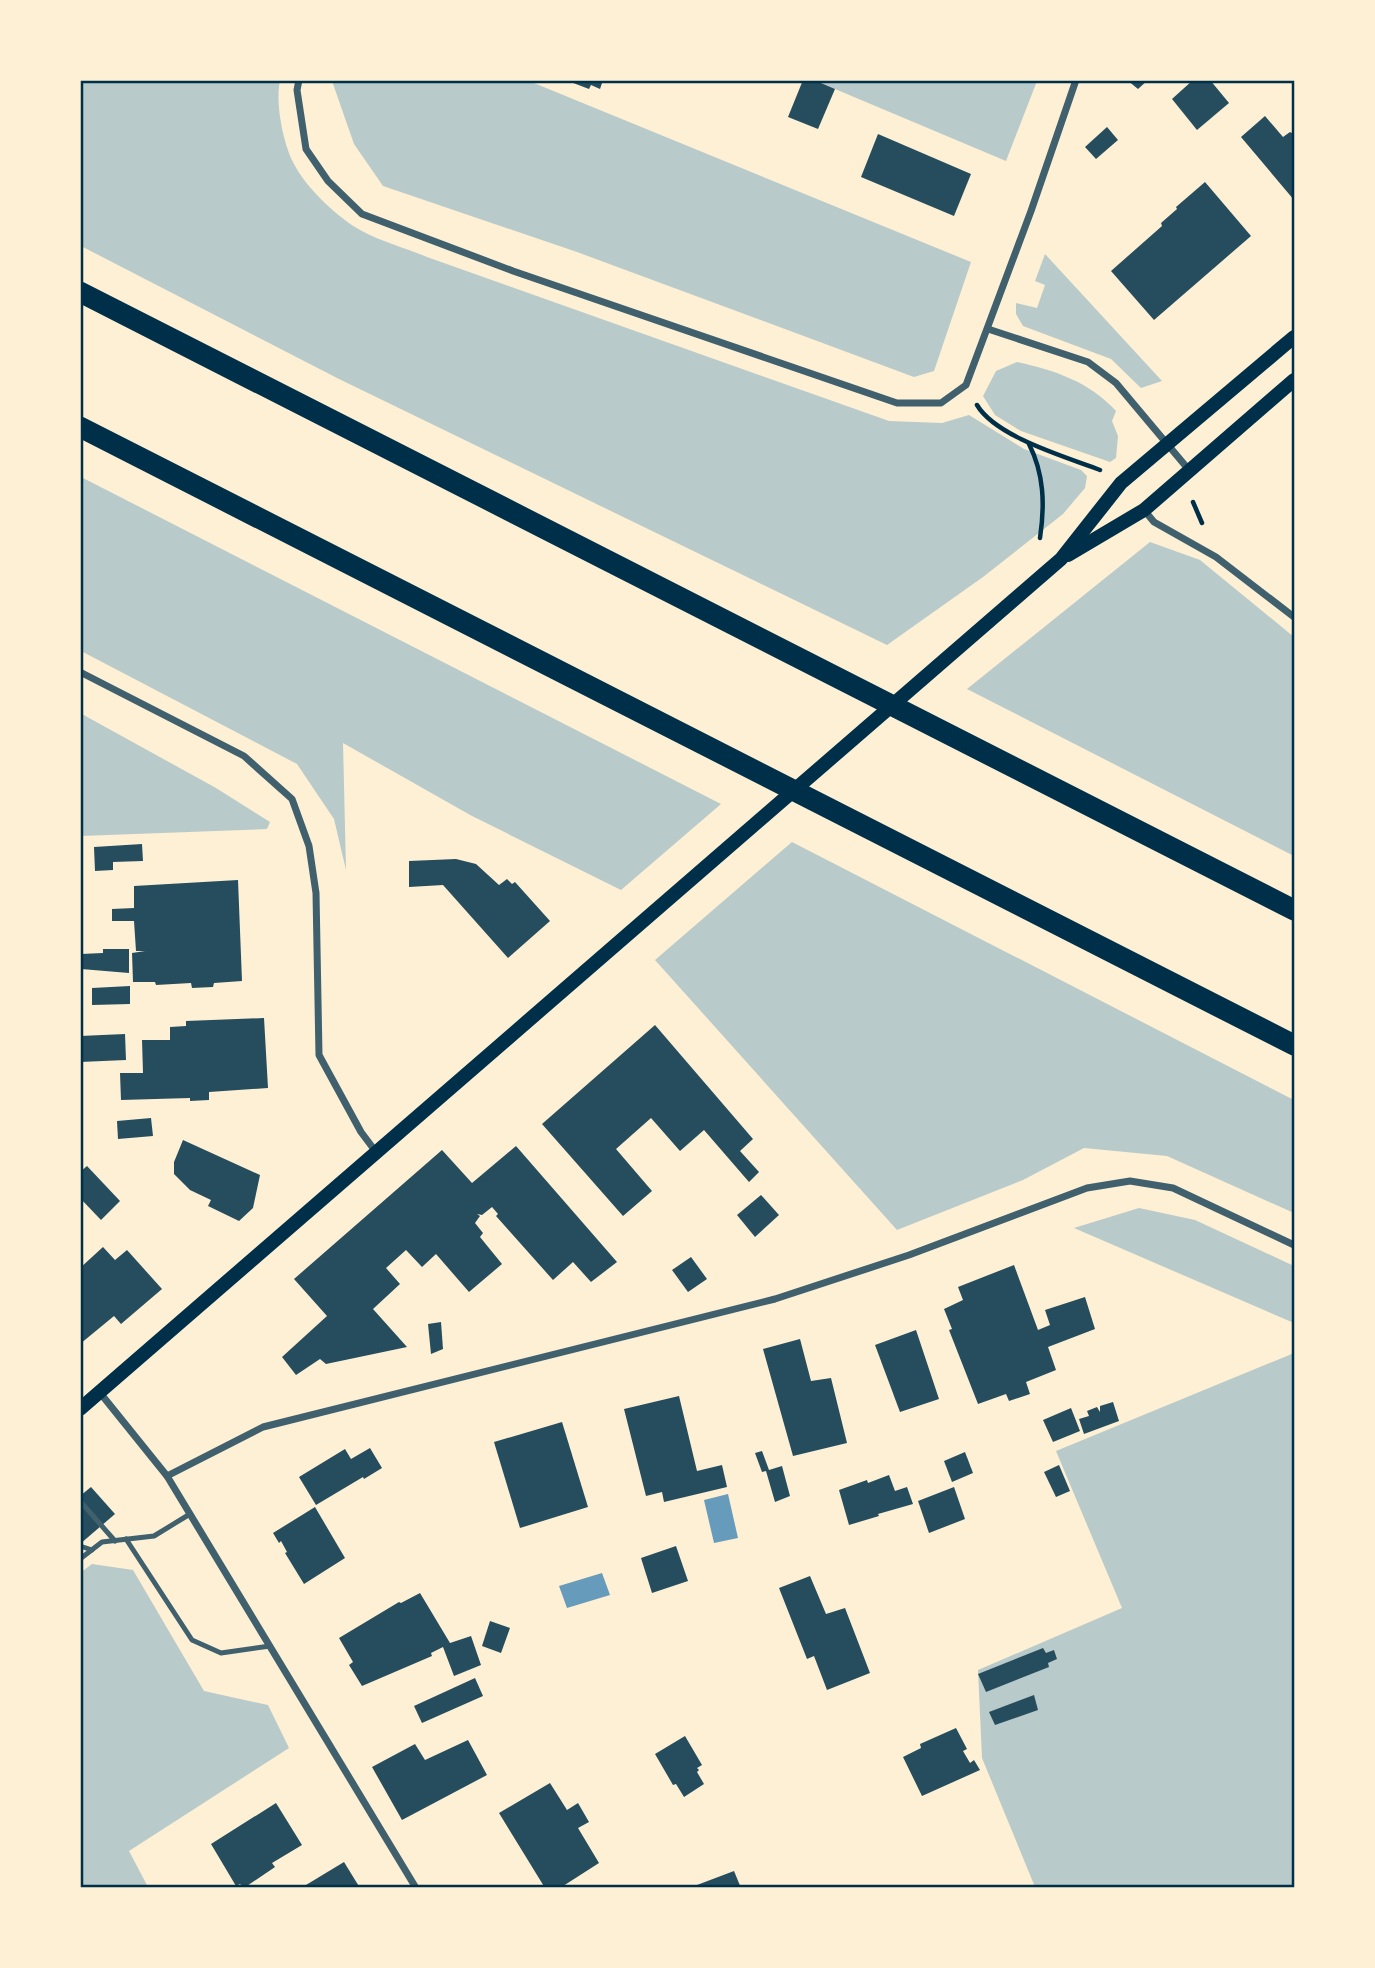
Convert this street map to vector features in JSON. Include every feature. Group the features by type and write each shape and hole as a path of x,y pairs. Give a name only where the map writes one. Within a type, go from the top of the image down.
{"highway":[{"path":"80,292 1294,910"},
{"path":"80,427 1294,1045"}],"main road":[{"path":"82,1409 1060,559 1121,483 1294,337"},
{"path":"1060,559 1144,510 1294,380"}],"street":[{"path":"299,80 297,90 306,149 328,181 362,214 513,271 897,403 941,403 966,385 1076,80"},
{"path":"988,329 1088,362 1116,383 1189,470"},
{"path":"1144,510 1154,522 1216,556 1294,617"},
{"path":"80,672 244,756 292,799 309,846 316,893 319,1055 356,1124 377,1153"},
{"path":"167,1476 263,1427 775,1298 909,1255 1087,1188 1130,1181 1173,1188 1294,1245"},
{"path":"100,1394 167,1476 416,1888"}],"lane":[{"path":"80,1501 115,1541"},
{"path":"80,1559 103,1542 154,1536 190,1514"},
{"path":"126,1539 192,1640 220,1653 270,1646"},
{"path":"80,1546 92,1550"}],"path":[{"path":"975,403 980,411 1006,432 1106,471"},
{"path":"1029,442 1038,462 1043,493 1044,510 1040,538"},
{"path":"1189,491 1202,524"}],"shaded area":[{"path":"1037,80 1006,161 816,81"},
{"path":"80,81 280,81 281,123 286,146 299,173 343,219 370,235 889,421 942,423 969,415 1024,449 1081,470 1087,476 1085,488 1063,514 983,577 887,645 339,379 81,246"},
{"path":"332,81 529,81 971,262 934,371 914,377 577,252 383,186 354,144"},
{"path":"1045,254 1162,381 1141,388 1111,359 1023,326 1016,314 1016,303 1037,308 1045,285 1035,281"},
{"path":"1017,362 1071,379 1106,401 1116,411 1112,421 1118,436 1116,458 1110,462 1021,431 995,415 983,396 996,371"},
{"path":"80,477 721,804 621,890 472,816 343,743 346,870 334,819 297,764 81,651"},
{"path":"1150,542 1200,560 1294,637 1294,856 967,689"},
{"path":"80,713 216,788 270,822 267,829 81,836"},
{"path":"792,842 1294,1100 1294,1213 1167,1156 1084,1148 1023,1180 897,1230 655,960"},
{"path":"1139,1208 1195,1220 1294,1266 1294,1323 1074,1228"},
{"path":"1294,1353 1294,1887 1035,1887 982,1758 978,1670 1122,1608 1056,1451"},
{"path":"92,1564 133,1570 204,1691 268,1705 289,1748 129,1851 148,1887 81,1887 80,1573"}],"water":[{"path":"728,1494 738,1538 714,1543 704,1500"},
{"path":"602,1573 610,1595 567,1608 559,1586"}],"building":[{"path":"603,80 600,89 591,85 589,89 568,81"},
{"path":"803,80 814,80 835,89 818,129 788,117"},
{"path":"1127,80 1148,80 1138,89"},
{"path":"1193,80 1210,80 1229,103 1197,130 1172,99"},
{"path":"1265,116 1283,137 1290,132 1294,134 1294,200 1241,137"},
{"path":"1107,127 1118,140 1096,159 1085,147"},
{"path":"878,134 971,174 954,216 861,177"},
{"path":"1205,182 1251,236 1154,320 1111,271 1162,226 1161,223 1176,207"},
{"path":"142,844 143,861 113,862 113,870 95,871 94,847"},
{"path":"456,859 476,864 499,885 507,879 512,884 515,882 550,921 508,958 443,885 409,887 409,861"},
{"path":"238,880 242,981 192,988 191,983 156,985 155,982 133,982 132,953 145,951 136,951 134,921 112,921 112,909 134,908 134,886"},
{"path":"103,949 129,949 129,973 81,969 81,954 103,953"},
{"path":"130,986 130,1004 92,1005 92,988"},
{"path":"264,1018 268,1088 209,1092 209,1100 121,1100 120,1073 143,1073 142,1040 170,1040 170,1027 186,1026 186,1021"},
{"path":"655,1025 753,1139 740,1151 759,1172 749,1182 704,1130 680,1151 651,1118 616,1149 652,1191 623,1216 542,1124"},
{"path":"125,1034 126,1060 80,1062 80,1036"},
{"path":"151,1118 153,1136 118,1139 117,1121"},
{"path":"183,1140 260,1175 253,1208 239,1221 208,1206 211,1200 190,1190 174,1174 174,1162"},
{"path":"516,1146 617,1262 591,1282 573,1262 553,1280 496,1216 498,1214 492,1207 482,1215 477,1214 480,1216 475,1223 483,1233 480,1237 502,1264 469,1292 436,1254 422,1267 406,1250 386,1268 400,1284 373,1309 407,1347 326,1364 320,1359 296,1375 282,1357 327,1316 294,1279 442,1150 472,1183"},
{"path":"87,1166 120,1201 101,1220 80,1198 80,1172"},
{"path":"761,1195 779,1215 755,1237 737,1215"},
{"path":"103,1247 115,1260 127,1250 162,1289 121,1324 114,1316 80,1344 80,1268"},
{"path":"691,1257 707,1279 688,1292 672,1270"},
{"path":"1014,1265 1038,1330 1050,1325 1045,1310 1085,1297 1095,1329 1048,1347 1056,1370 1026,1382 1030,1394 1009,1401 1006,1394 978,1404 949,1330 952,1329 944,1309 963,1300 958,1287"},
{"path":"441,1322 443,1349 431,1354 428,1324"},
{"path":"916,1330 939,1399 900,1412 875,1345"},
{"path":"800,1339 811,1381 831,1378 847,1443 793,1456 763,1349"},
{"path":"679,1396 697,1471 722,1465 727,1487 664,1502 662,1492 646,1496 624,1409"},
{"path":"1113,1402 1119,1421 1084,1434 1079,1419 1089,1416 1087,1411 1097,1407 1100,1412 1100,1406"},
{"path":"1071,1408 1080,1431 1053,1442 1043,1420"},
{"path":"562,1422 588,1507 520,1528 494,1442"},
{"path":"370,1448 382,1468 316,1505 299,1477 345,1449 351,1459"},
{"path":"762,1451 769,1470 782,1466 790,1496 775,1502 766,1471 762,1472 755,1453"},
{"path":"965,1452 973,1473 952,1482 944,1461"},
{"path":"1059,1465 1070,1491 1056,1497 1044,1472"},
{"path":"889,1475 895,1491 907,1487 913,1504 849,1525 839,1490"},
{"path":"91,1487 115,1514 80,1544 80,1496"},
{"path":"954,1487 965,1519 929,1533 918,1501"},
{"path":"315,1507 345,1558 304,1584 285,1553 287,1552 281,1541 279,1543 273,1533"},
{"path":"676,1546 688,1581 652,1593 641,1558"},
{"path":"810,1576 826,1614 845,1608 870,1673 827,1690 814,1656 807,1659 779,1588"},
{"path":"420,1593 450,1643 471,1636 481,1665 454,1676 443,1647 431,1653 432,1656 362,1686 349,1665 353,1662 339,1638 399,1602"},
{"path":"490,1621 510,1628 501,1653 482,1646"},
{"path":"1043,1648 1046,1653 1054,1650 1057,1659 1048,1663 1049,1667 986,1692 978,1674"},
{"path":"475,1678 483,1696 422,1723 414,1706"},
{"path":"1034,1695 1038,1710 995,1725 989,1712"},
{"path":"956,1728 967,1749 963,1751 970,1763 974,1760 980,1770 922,1796 903,1757 921,1748 920,1744"},
{"path":"685,1736 702,1765 697,1768 697,1772 704,1784 684,1797 676,1784 673,1785 655,1754"},
{"path":"468,1740 487,1775 402,1820 372,1767 415,1744 425,1760"},
{"path":"550,1783 567,1810 578,1803 589,1822 578,1828 599,1863 560,1888 545,1888 499,1813"},
{"path":"276,1803 302,1845 272,1863 275,1867 244,1888 240,1884 236,1886 211,1844"},
{"path":"344,1862 360,1888 301,1888"},
{"path":"734,1871 741,1888 698,1888 697,1885"}]}
